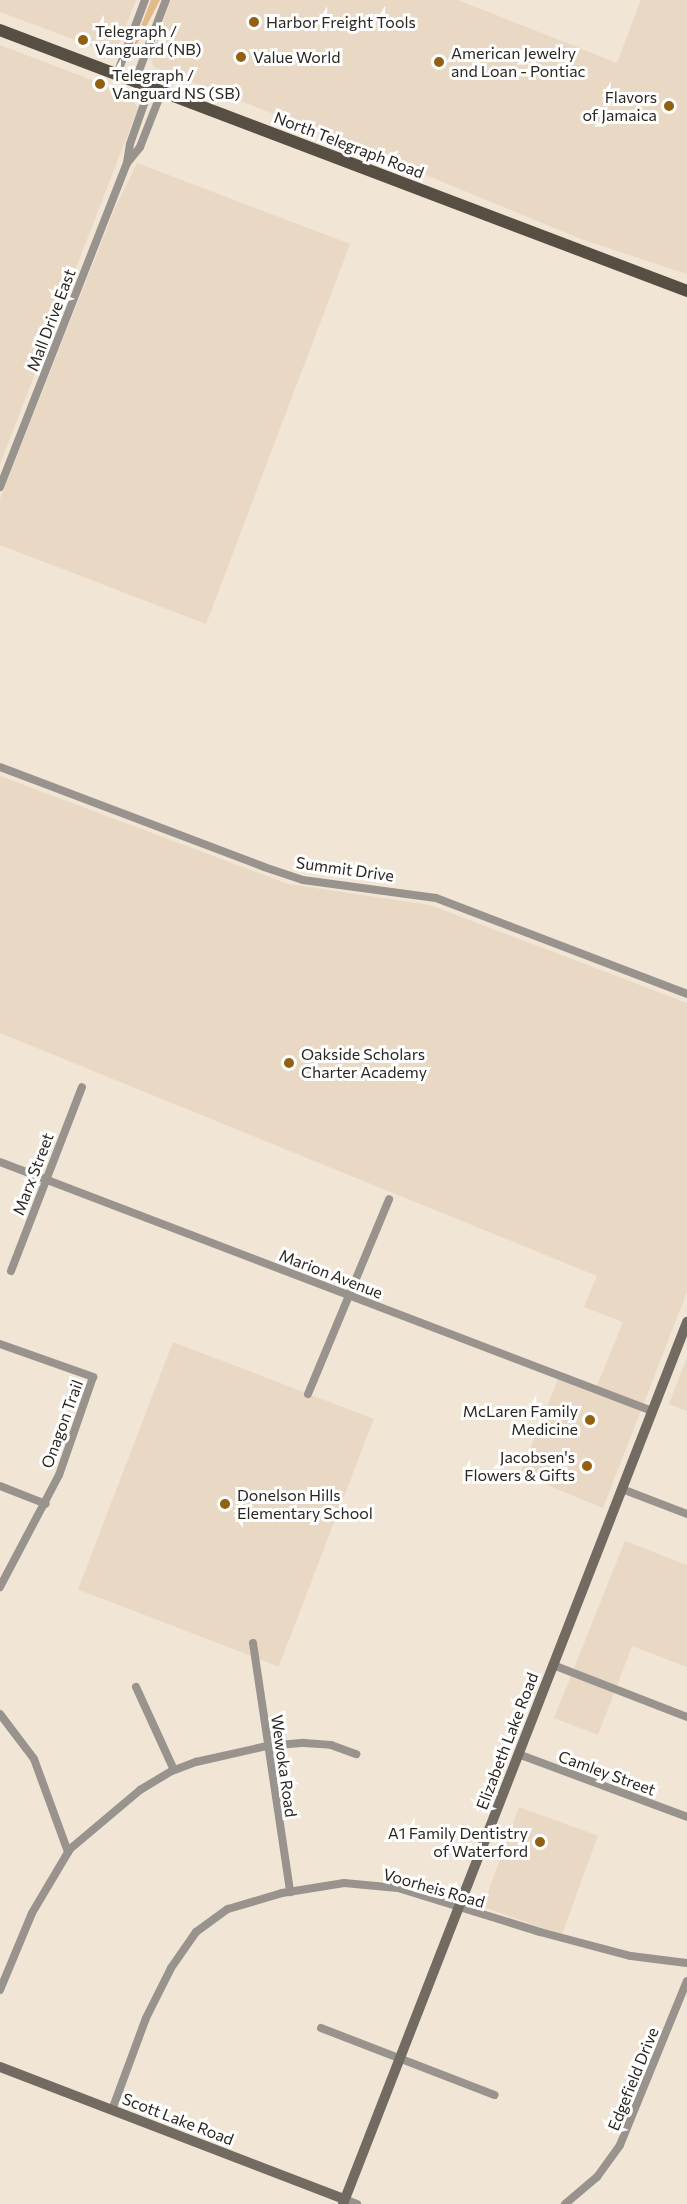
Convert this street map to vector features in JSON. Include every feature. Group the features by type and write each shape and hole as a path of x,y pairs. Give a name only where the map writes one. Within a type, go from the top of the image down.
{"main road":[{"name":"North Telegraph Road","path":"0,30 687,291"},
{"name":"Elizabeth Lake Road","path":"344,2202 687,1322"},
{"name":"Scott Lake Road","path":"0,2067 344,2202"}],"street":[{"path":"117,74 145,0"},
{"path":"135,81 166,0"},
{"name":"Mall Drive East","path":"127,163 140,147 156,89"},
{"name":"Mall Drive East","path":"0,487 127,163 130,144 156,89"},
{"name":"Summit Drive","path":"0,767 303,880 436,898 687,994"},
{"name":"Marx Street","path":"11,1271 82,1087"},
{"name":"Marion Avenue","path":"0,1162 652,1411"},
{"path":"308,1394 389,1199"},
{"name":"Onagon Trail","path":"0,1344 93,1377 46,1504"},
{"path":"0,1486 46,1504 0,1587"},
{"path":"622,1489 687,1514"},
{"name":"Wewoka Road","path":"253,1643 290,1892"},
{"path":"553,1665 687,1717"},
{"path":"136,1687 174,1770"},
{"path":"0,1714 34,1759 68,1852"},
{"path":"0,1990 32,1913 68,1852 119,1804 174,1770 267,1746 303,1743 332,1745 356,1754"},
{"name":"Camley Street","path":"518,1754 687,1817"},
{"name":"Voorheis Road","path":"112,2110 146,2018 171,1968 196,1932 228,1909 290,1892 368,1883 398,1888 458,1909 631,1956 687,1963"},
{"name":"Edgefield Drive","path":"565,2204 597,2176 620,2145 687,1981"},
{"path":"321,2028 399,2060 495,2095"},
{"path":"344,2202 357,2204"}],"shaded area":[{"path":"0,0 136,0 117,49 110,53 0,12"},
{"path":"151,0 160,0 133,52 132,50"},
{"path":"171,0 458,0 617,63 641,0 687,0 687,274 581,239 416,171 387,165 289,120 154,67 150,57"},
{"path":"0,45 126,93 138,108 0,464"},
{"path":"137,163 350,244 206,624 0,545 0,499 115,208"},
{"path":"0,776 288,884 430,905 687,1003 687,1292 603,1508 520,1474 558,1379 594,1393 623,1322 584,1307 597,1276 0,1033"},
{"name":"Donelson Hills Elementary School","path":"173,1342 374,1419 279,1666 78,1589"},
{"path":"687,1357 687,1411 669,1404"},
{"path":"625,1541 687,1565 687,1667 632,1646 598,1735 554,1718"},
{"path":"519,1807 598,1836 562,1935 483,1907"}],"place":[{"name":"Harbor Freight Tools","path":"254,22"},
{"name":"Telegraph / Vanguard (NB)","path":"83,40"},
{"name":"Value World","path":"241,57"},
{"name":"American Jewelry and Loan - Pontiac","path":"439,62"},
{"name":"Telegraph / Vanguard NS (SB)","path":"100,84"},
{"name":"Flavors of Jamaica","path":"669,106"},
{"name":"Oakside Scholars Charter Academy","path":"289,1063"},
{"name":"McLaren Family Medicine","path":"590,1420"},
{"name":"Jacobsen's Flowers & Gifts","path":"587,1466"},
{"name":"Donelson Hills Elementary School","path":"225,1504"},
{"name":"A1 Family Dentistry of Waterford","path":"540,1842"}]}
